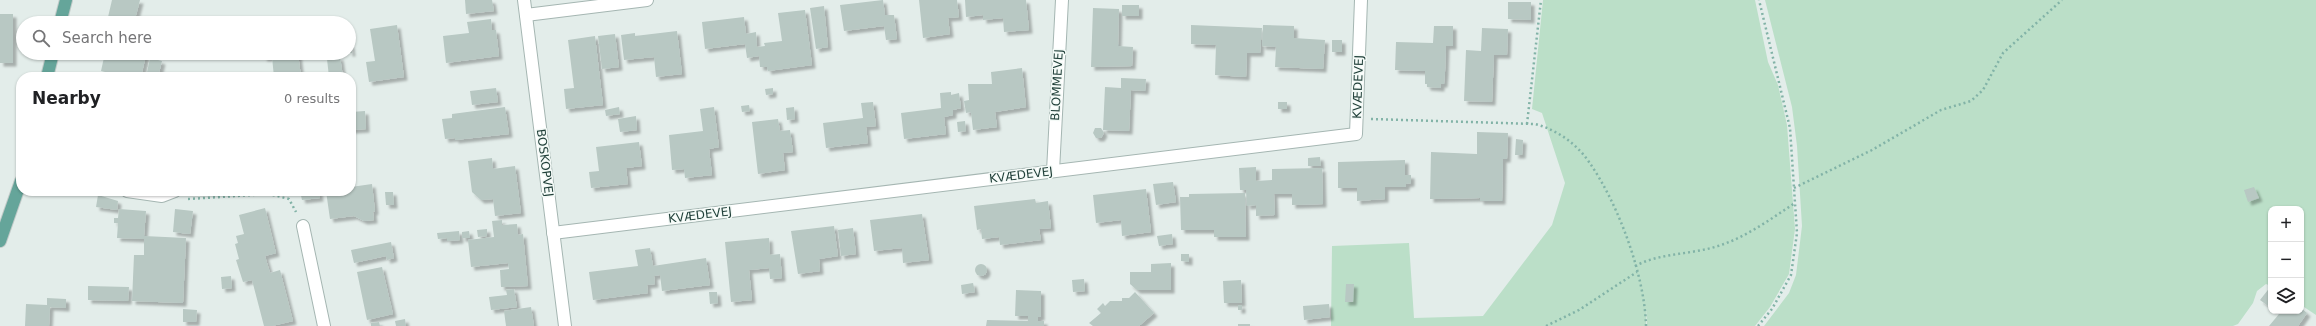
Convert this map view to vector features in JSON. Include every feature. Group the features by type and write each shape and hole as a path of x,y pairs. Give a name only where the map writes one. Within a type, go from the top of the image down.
{"main road":[{"path":"62,16 66,0"},
{"path":"48,72 51,60"},
{"path":"0,241 16,195"}],"street":[{"name":"BOSKOPVEJ","path":"524,0 565,326"},
{"path":"526,15 647,0"},
{"name":"BLOMMEVEJ","path":"1053,171 1062,0"},
{"name":"KVÆDEVEJ","path":"553,233 1356,134 1361,0"},
{"path":"303,226 324,326"}],"path":[{"path":"1527,124 1541,0"},
{"path":"1758,326 1772,309 1792,276 1797,233 1790,128 1759,0"},
{"path":"1794,188 1872,150 1941,110 1971,101 1983,90 2003,53 2062,0"},
{"path":"1357,118 1527,124 1551,128 1568,140 1589,161 1616,208 1646,303 1646,326"},
{"path":"162,196 194,200 244,196"},
{"path":"277,196 289,199 303,226"},
{"path":"1635,266 1648,259 1721,246 1754,229 1796,203"},
{"path":"1546,326 1579,310 1637,272"}],"green space":[{"path":"1543,0 1755,0 1768,62 1778,85 1787,125 1795,229 1789,274 1770,307 1755,326 1647,326 1647,308 1646,326 1331,326 1332,246 1409,243 1414,318 1483,316 1552,225 1565,183 1542,113 1532,109"},
{"path":"1765,0 2316,0 2316,315 2304,307 2304,206 2268,206 2268,285 2266,284 2257,291 2253,303 2238,324 2233,326 1764,326 1789,293 1796,275 1802,226 1797,146 1792,107"}],"building":[{"path":"112,0 140,0 136,16 108,16"},
{"path":"465,0 492,0 494,11 466,14"},
{"path":"883,0 885,15 894,15 897,39 886,40 884,26 844,31 840,5"},
{"path":"919,0 957,0 959,17 948,18 950,34 923,38"},
{"path":"965,0 1026,0 1029,30 1004,32 1003,18 983,20 983,15 966,17"},
{"path":"1508,2 1531,2 1531,20 1508,19"},
{"path":"1122,5 1139,5 1139,16 1122,16"},
{"path":"824,6 828,47 816,49 810,8"},
{"path":"1093,8 1119,9 1118,46 1133,47 1132,66 1091,67"},
{"path":"805,10 812,65 768,71 767,67 760,67 759,56 747,58 745,44 705,49 702,22 744,17 746,34 756,32 757,47 765,46 764,43 782,41 778,13"},
{"path":"0,14 13,14 13,63 0,63"},
{"path":"491,19 492,30 496,30 499,56 446,63 443,36 469,33 467,22"},
{"path":"397,25 404,77 369,82 366,62 375,61 370,29"},
{"path":"1191,25 1262,28 1260,53 1247,53 1246,77 1215,75 1216,45 1191,44"},
{"path":"1263,25 1294,26 1294,38 1325,40 1323,69 1275,67 1276,47 1262,46"},
{"path":"1434,26 1453,26 1453,46 1446,46 1444,84 1441,84 1441,88 1427,87 1427,84 1425,84 1425,71 1395,70 1396,42 1433,43"},
{"path":"1482,28 1508,29 1507,55 1494,55 1492,102 1464,101 1466,50 1481,51"},
{"path":"677,31 682,74 656,77 654,57 624,60 621,35 635,33 635,36"},
{"path":"615,34 619,67 602,69 598,36"},
{"path":"595,36 603,105 566,109 564,89 574,88 568,40"},
{"path":"1332,40 1342,40 1342,52 1332,52"},
{"path":"103,60 145,60 142,72 101,71"},
{"path":"150,60 162,61 159,72 147,72"},
{"path":"272,60 299,60 300,72 274,72"},
{"path":"327,60 340,60 342,72 328,72"},
{"path":"1022,68 1026,107 995,112 997,127 973,130 971,112 966,113 964,101 969,100 968,84 992,84 991,72"},
{"path":"1121,78 1146,79 1145,91 1131,90 1129,131 1103,130 1105,87 1121,88"},
{"path":"496,88 498,102 472,105 470,91"},
{"path":"773,88 773,94 766,95 765,89"},
{"path":"951,92 951,95 959,93 961,108 953,110 953,115 944,117 946,134 904,139 901,113 941,108 940,93"},
{"path":"873,102 876,126 866,127 868,143 826,148 823,123 863,118 861,103"},
{"path":"1278,102 1287,102 1287,109 1278,109"},
{"path":"749,105 750,111 742,112 741,106"},
{"path":"505,107 509,134 455,140 455,138 445,139 442,119 452,118 452,114"},
{"path":"619,107 620,114 606,116 605,110"},
{"path":"714,107 719,147 709,149 712,175 685,178 684,169 672,170 669,135 703,131 700,109"},
{"path":"794,107 795,119 787,120 786,108"},
{"path":"365,111 366,129 356,130 356,112"},
{"path":"636,116 637,130 620,132 618,119"},
{"path":"778,119 780,131 790,130 793,152 783,153 785,170 758,174 752,122"},
{"path":"965,121 966,131 958,132 957,122"},
{"path":"1095,128 1101,128 1104,133 1101,138 1096,138 1093,133"},
{"path":"1477,132 1508,133 1507,159 1503,159 1502,201 1480,201 1480,198 1430,199 1431,152 1477,154"},
{"path":"1516,139 1523,140 1522,155 1515,155"},
{"path":"639,142 642,166 626,168 628,184 591,188 589,172 599,171 596,147"},
{"path":"1320,157 1321,166 1308,166 1308,158"},
{"path":"492,158 493,169 515,166 521,213 495,216 493,199 481,200 472,192 468,161"},
{"path":"1405,160 1405,175 1411,175 1411,183 1406,184 1406,187 1385,187 1385,199 1357,201 1357,188 1338,188 1338,162"},
{"path":"1256,167 1256,181 1272,180 1272,169 1322,168 1323,204 1292,205 1292,194 1274,194 1275,215 1256,216 1256,205 1247,206 1246,190 1240,190 1239,168"},
{"path":"1173,182 1176,202 1156,205 1153,184"},
{"path":"372,184 375,211 373,212 374,220 364,221 354,216 330,219 327,196 356,196 356,186"},
{"path":"2254,187 2259,198 2248,202 2244,190"},
{"path":"1146,189 1151,232 1122,236 1121,220 1096,223 1093,195"},
{"path":"385,192 393,192 394,205 386,205"},
{"path":"1245,193 1246,237 1214,237 1214,230 1181,230 1180,197 1189,197 1189,194"},
{"path":"98,196 118,201 117,210 96,207"},
{"path":"301,196 320,196 320,198 302,200"},
{"path":"1035,199 1036,203 1048,201 1051,228 1039,229 1041,240 1000,245 999,237 982,239 981,229 977,230 974,206"},
{"path":"265,208 276,253 265,256 270,273 280,270 293,321 272,326 264,326 252,280 243,282 236,260 239,259 235,244 238,243 236,236 244,234 239,215"},
{"path":"119,209 146,211 144,236 186,238 183,303 132,301 134,255 144,255 144,239 117,238 118,223 114,223 114,218 118,218"},
{"path":"175,209 193,211 190,234 173,232"},
{"path":"922,214 929,260 903,263 902,248 874,251 870,220"},
{"path":"502,220 502,225 517,224 518,235 523,234 528,286 501,287 500,270 509,269 508,263 471,267 468,240 494,237 492,221"},
{"path":"834,226 838,256 819,259 820,271 798,274 791,231"},
{"path":"853,228 856,254 841,256 838,230"},
{"path":"487,229 487,236 478,237 477,230"},
{"path":"459,231 460,240 447,241 447,238 438,239 437,233"},
{"path":"469,231 470,238 462,238 462,232"},
{"path":"1172,234 1173,244 1159,246 1157,236"},
{"path":"769,238 770,255 780,254 782,278 770,279 769,268 749,270 752,300 731,302 725,242"},
{"path":"391,242 394,258 387,260 386,256 354,263 351,250"},
{"path":"650,248 653,266 706,258 710,285 662,291 660,275 654,276 655,284 647,285 648,293 593,300 589,272 638,266 635,250"},
{"path":"1181,254 1189,254 1189,262 1181,261"},
{"path":"1171,263 1171,290 1137,290 1130,284 1130,272 1151,272 1151,264"},
{"path":"979,264 983,264 987,270 983,276 979,276 975,272 975,268"},
{"path":"382,267 393,314 367,320 357,272"},
{"path":"231,276 232,288 222,289 221,277"},
{"path":"1084,279 1085,291 1073,292 1072,280"},
{"path":"1241,280 1242,303 1224,303 1223,281"},
{"path":"973,283 975,292 962,294 961,285"},
{"path":"1346,284 1354,284 1353,302 1345,302"},
{"path":"88,286 129,287 128,301 88,300"},
{"path":"514,289 517,307 491,310 489,297 507,295 506,290"},
{"path":"1016,290 1041,291 1041,317 1038,317 1038,321 1044,321 1044,326 986,326 987,320 1028,321 1028,316 1015,316"},
{"path":"2268,290 2268,306 2260,300"},
{"path":"709,292 717,292 718,303 710,304"},
{"path":"1135,292 1154,313 1139,326 1093,326 1089,323 1101,313 1097,309 1103,303 1105,306 1110,301 1122,301 1122,298 1129,298"},
{"path":"47,298 66,299 66,308 50,307 49,326 25,326 26,304 47,305"},
{"path":"1329,304 1330,317 1304,320 1303,306"},
{"path":"1238,305 1242,305 1242,310 1238,310"},
{"path":"531,307 534,326 506,326 504,311"},
{"path":"183,309 197,310 196,322 183,322"},
{"path":"2304,310 2307,313 2298,326 2269,326 2279,314 2304,314"},
{"path":"405,319 406,326 396,326 395,321"},
{"path":"379,322 380,326 371,326 371,323"},
{"path":"1238,324 1250,324 1250,326 1238,326"}]}
